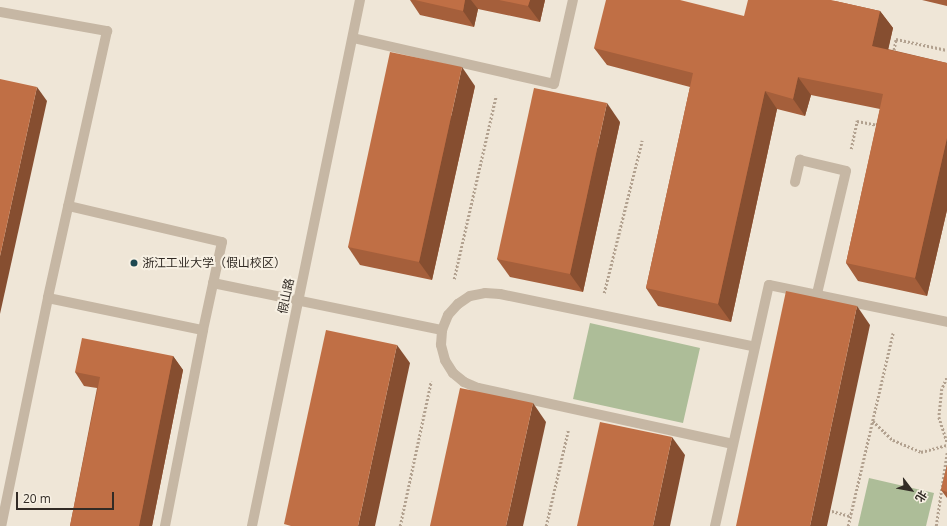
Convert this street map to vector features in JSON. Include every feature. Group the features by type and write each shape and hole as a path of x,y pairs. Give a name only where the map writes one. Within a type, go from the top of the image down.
{"street":[{"name":"假山路","path":"252,526 360,0"},
{"path":"353,38 554,84 573,0"},
{"path":"0,12 107,31 48,298 1,526"},
{"path":"795,182 800,160 846,171 817,294"},
{"path":"68,206 222,242 165,526"},
{"path":"213,283 442,330"},
{"path":"715,526 769,285 947,322"},
{"path":"733,444 478,388 464,382 453,373 445,360 441,345 442,330 448,316 458,304 470,296 485,293 599,314 756,347"},
{"path":"48,298 204,330"}],"path":[{"path":"891,61 896,39 947,50"},
{"path":"453,283 496,96"},
{"path":"846,171 857,121 877,125 878,118"},
{"path":"599,314 642,140"},
{"path":"848,526 899,311"},
{"path":"400,526 432,375"},
{"path":"947,378 942,389 939,417 947,442"},
{"path":"546,526 573,409"},
{"path":"873,420 893,440 921,452 947,445"},
{"path":"936,526 947,452"},
{"path":"821,509 851,516"}],"green space":[{"path":"590,323 700,348 683,423 573,399"},
{"path":"869,478 934,493 926,526 858,526"}],"building":[{"path":"415,0 465,0 463,11"},
{"path":"499,0 530,0 528,6"},
{"path":"606,0 680,0 744,16 748,0 831,0 880,11 872,46 947,63 947,138 915,278 846,263 883,94 798,77 793,99 765,91 718,304 646,288 693,73 594,48"},
{"path":"390,52 462,67 419,262 348,247"},
{"path":"0,79 37,87 0,256"},
{"path":"534,88 607,103 570,274 497,259"},
{"path":"786,291 857,306 810,526 736,526"},
{"path":"326,330 397,345 358,526 291,526 284,524"},
{"path":"82,338 173,356 139,526 70,526 100,377 75,372"},
{"path":"460,388 533,403 506,526 430,526"},
{"path":"600,422 672,437 653,526 577,526"},
{"path":"947,465 947,492 941,490"}],"place":[{"name":"浙江工业大学（假山校区）","path":"134,263"}]}
